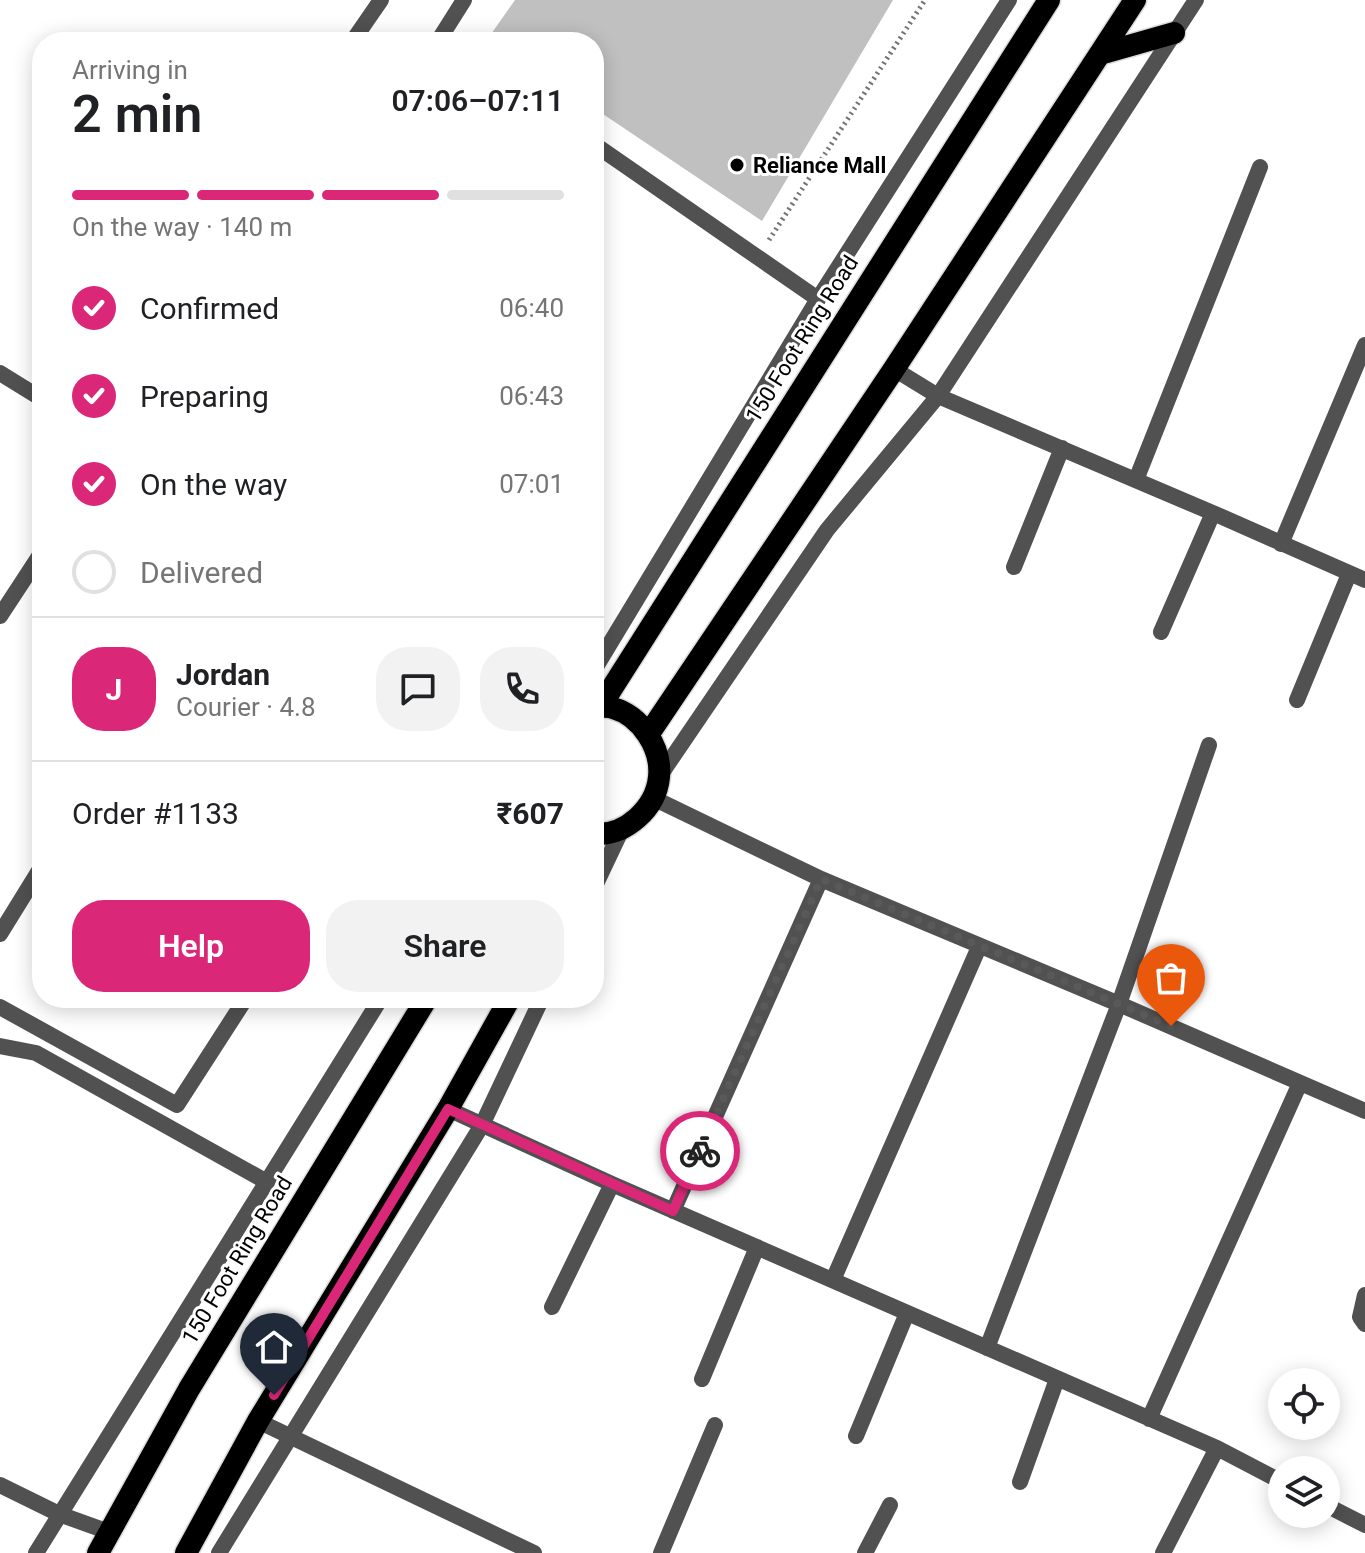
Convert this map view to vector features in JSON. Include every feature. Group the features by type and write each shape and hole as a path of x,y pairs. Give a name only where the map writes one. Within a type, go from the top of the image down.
{"highway":[{"name":"150 Foot Ring Road","path":"604,695 1049,0"},
{"path":"648,735 894,369 1135,0"},
{"path":"1100,54 1174,33"},
{"path":"604,707 633,718 648,735 657,755 656,787 640,816 604,835"},
{"name":"150 Foot Ring Road","path":"98,1553 189,1389 421,1008"},
{"path":"186,1553 258,1421 448,1109 504,1008"}],"street":[{"path":"359,32 381,0"},
{"path":"444,32 464,0"},
{"path":"604,653 818,299 1009,0"},
{"path":"1196,0 938,396 827,530 656,787 821,879 1365,1111"},
{"path":"604,151 818,299"},
{"path":"1136,480 1260,167"},
{"path":"1281,544 1365,345"},
{"path":"894,369 938,396 1357,577 1297,700"},
{"path":"0,373 32,393"},
{"path":"1014,567 1062,448"},
{"path":"1161,632 1213,513"},
{"path":"0,616 32,567"},
{"path":"987,1348 1119,1004 1209,745"},
{"path":"673,1211 821,879"},
{"path":"0,934 32,882"},
{"path":"833,1280 979,947"},
{"path":"0,1007 177,1105 240,1008"},
{"path":"36,1553 375,1008"},
{"path":"219,1553 482,1125 537,1008"},
{"path":"0,1046 36,1053 267,1182"},
{"path":"1149,1419 1300,1083"},
{"path":"448,1109 673,1211 1217,1448 1268,1475"},
{"path":"552,1307 612,1184"},
{"path":"702,1379 757,1247"},
{"path":"1365,1295 1360,1317 1365,1324"},
{"path":"856,1436 907,1313"},
{"path":"1020,1482 1057,1379"},
{"path":"258,1421 534,1553"},
{"path":"661,1553 715,1425"},
{"path":"1163,1553 1217,1448"},
{"path":"0,1485 59,1514 109,1532"},
{"path":"865,1553 890,1505"},
{"path":"1340,1512 1365,1525"}],"path":[{"path":"758,258 925,0"}],"building":[{"name":"Reliance Mall","path":"515,0 893,0 762,221 604,115 604,32 493,32"}],"way so far":[{"path":"700,1151 821,879 1171,1026"}],"place":[{"name":"Reliance Mall","path":"737,165"}],"route":[{"path":"274,1395 448,1109 673,1211 700,1151"}]}
